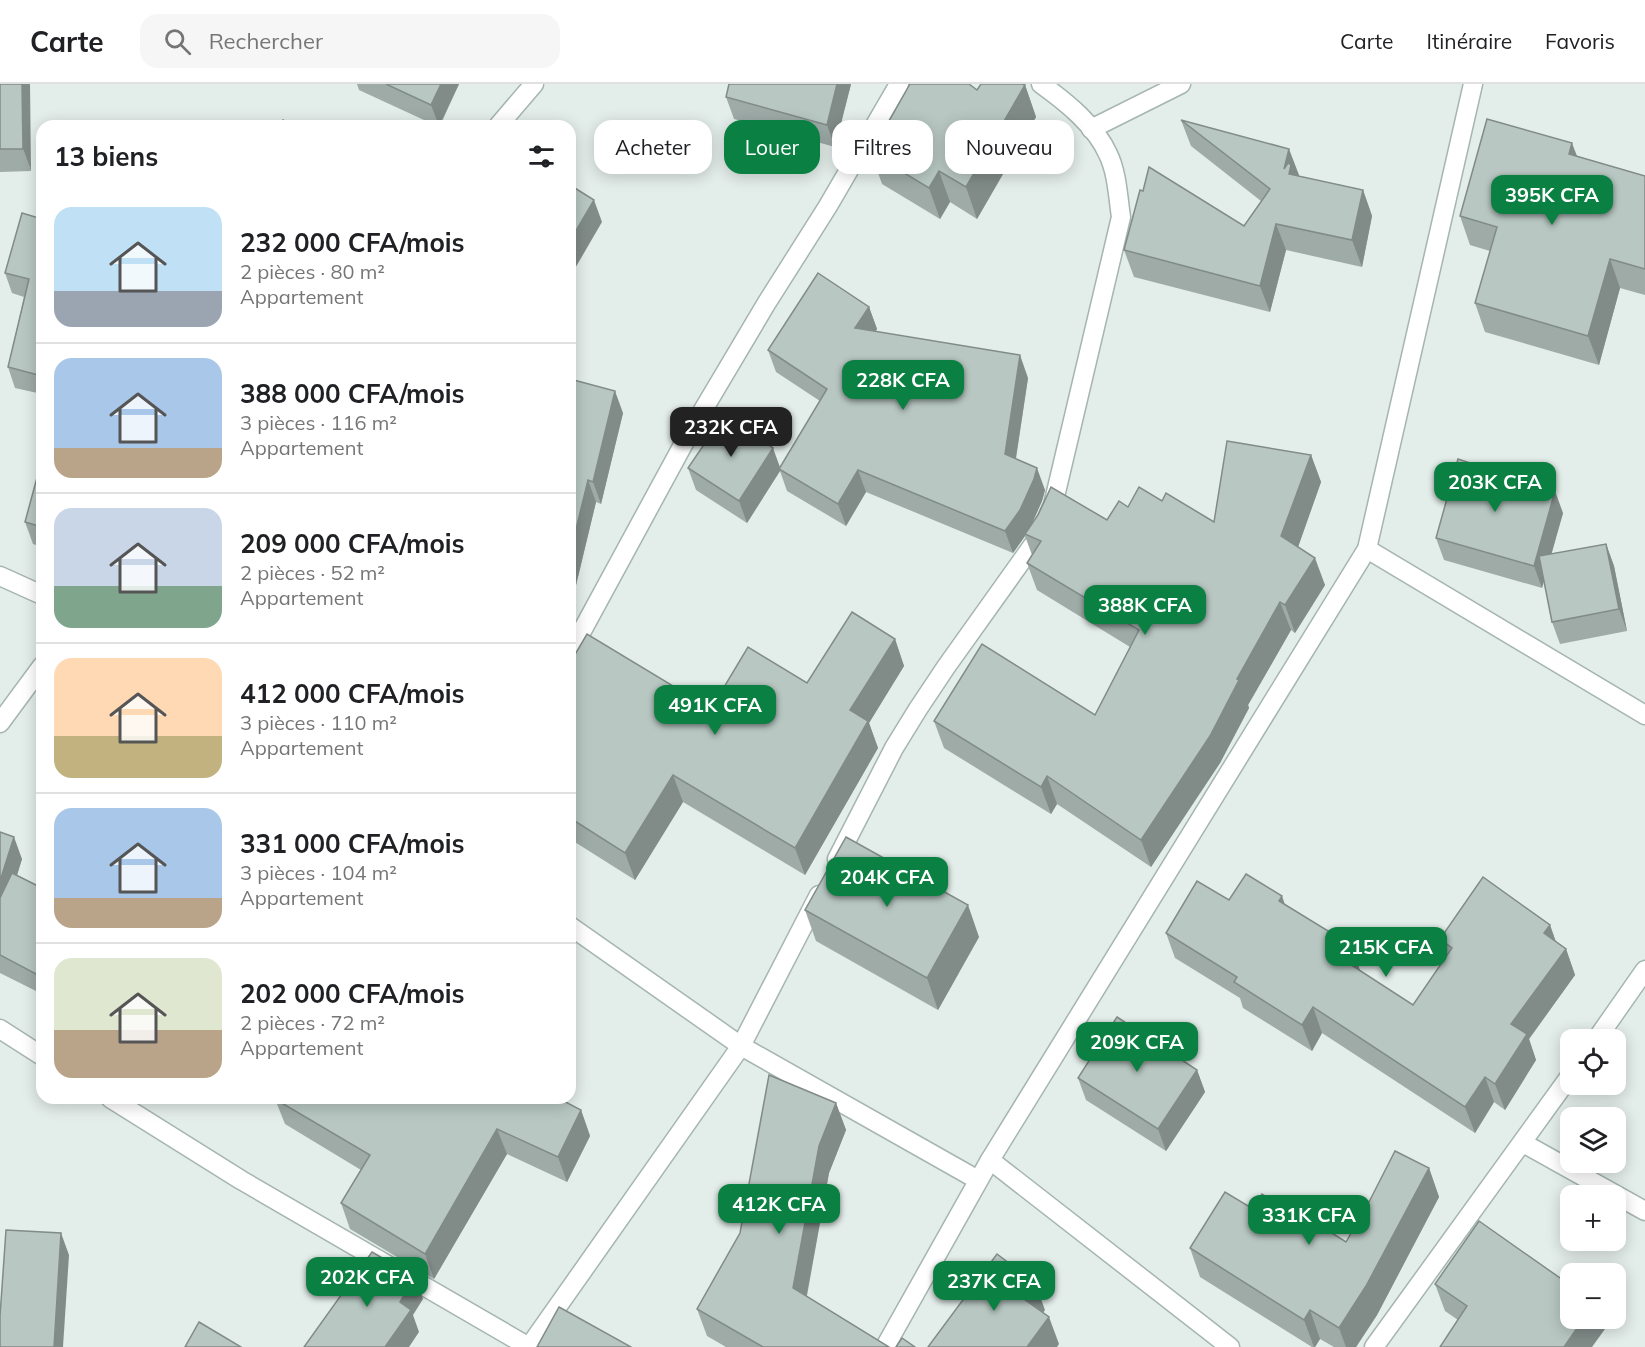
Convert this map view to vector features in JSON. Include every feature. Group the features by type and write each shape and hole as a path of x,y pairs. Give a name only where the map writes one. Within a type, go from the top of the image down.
{"street":[{"path":"503,120 534,84"},
{"path":"576,642 690,432 766,304 828,206 899,84"},
{"path":"120,1104 241,1180 529,1347 741,1046 894,748 946,667 1038,538 1053,505 1121,217 1116,182 1108,154 1091,129 1070,107 1041,84"},
{"path":"1091,129 1181,84"},
{"path":"885,1347 990,1160 1367,549 1473,84"},
{"path":"1367,549 1645,715"},
{"path":"0,576 36,592"},
{"path":"0,723 36,676"},
{"path":"576,930 741,1046 978,1180"},
{"path":"1604,1029 1645,970"},
{"path":"0,1029 36,1052"},
{"path":"1374,1347 1560,1090"},
{"path":"1523,1143 1645,1211"},
{"path":"990,1160 1230,1347"}],"building":[{"path":"0,84 22,84 23,149 0,149"},
{"path":"386,84 441,84 431,105"},
{"path":"729,84 837,84 827,125 820,123 820,120 809,120 726,97"},
{"path":"910,84 969,84 977,90 981,84 1025,85 1005,120 945,120 945,174 974,174 966,187 939,171 929,188 906,174 933,174 933,120 890,120"},
{"path":"1487,119 1572,143 1569,154 1645,176 1645,269 1610,259 1588,336 1475,303 1497,227 1460,216"},
{"path":"1181,120 1289,149 1284,169 1288,163 1291,165 1289,174 1363,190 1352,240 1276,224 1260,286 1124,250 1140,190 1143,191 1149,167 1244,226 1270,189"},
{"path":"576,189 594,200 576,231"},
{"path":"22,213 36,217 36,374 8,367 29,279 5,273"},
{"path":"818,273 869,307 855,328 1020,355 1005,454 1037,468 1020,510 1005,531 858,470 838,504 779,469 827,389 768,350"},
{"path":"576,381 615,391 593,482 588,480 576,529"},
{"path":"724,415 773,448 739,501 688,468"},
{"path":"1227,441 1311,455 1281,536 1315,558 1285,605 1280,602 1237,679 1239,680 1210,736 1141,840 1047,776 1041,787 934,721 982,644 1095,715 1139,630 1027,563 1041,541 1025,534 1038,515 1051,487 1107,520 1119,501 1128,507 1139,487 1162,501 1166,493 1214,522"},
{"path":"1458,459 1555,491 1534,566 1436,538"},
{"path":"36,481 36,525 25,522"},
{"path":"1606,544 1619,609 1552,622 1539,556"},
{"path":"852,612 895,639 850,710 868,721 795,848 673,775 625,853 576,822 576,653 587,634 711,709 748,647 807,683"},
{"path":"0,832 14,837 0,881"},
{"path":"846,837 968,905 927,978 805,910"},
{"path":"12,873 36,885 36,974 0,955 0,898"},
{"path":"1246,874 1282,896 1279,901 1351,945 1342,959 1413,1005 1452,948 1440,939 1483,877 1550,925 1544,933 1566,949 1511,1024 1527,1034 1495,1084 1485,1077 1465,1107 1313,1007 1302,1025 1234,982 1237,977 1166,933 1197,881 1229,900"},
{"path":"1117,1017 1197,1070 1158,1129 1078,1078"},
{"path":"769,1075 836,1103 819,1146 793,1288 889,1347 763,1347 697,1309 740,1233"},
{"path":"283,1104 570,1104 581,1110 558,1157 497,1129 425,1254 341,1203 370,1155"},
{"path":"1395,1151 1429,1168 1366,1286 1339,1328 1310,1310 1304,1320 1190,1248 1225,1192 1253,1209 1262,1194 1294,1215 1297,1211 1346,1242"},
{"path":"1479,1221 1560,1278 1560,1329 1576,1329 1564,1347 1440,1347 1467,1306 1435,1284"},
{"path":"6,1230 61,1233 54,1347 0,1347"},
{"path":"372,1252 415,1277 400,1302 411,1310 385,1347 304,1347"},
{"path":"997,1254 1035,1283 1024,1299 1049,1317 1027,1347 928,1347"},
{"path":"559,1307 631,1347 537,1347"},
{"path":"199,1322 241,1347 185,1347"},
{"path":"902,1338 915,1347 896,1347"}]}
